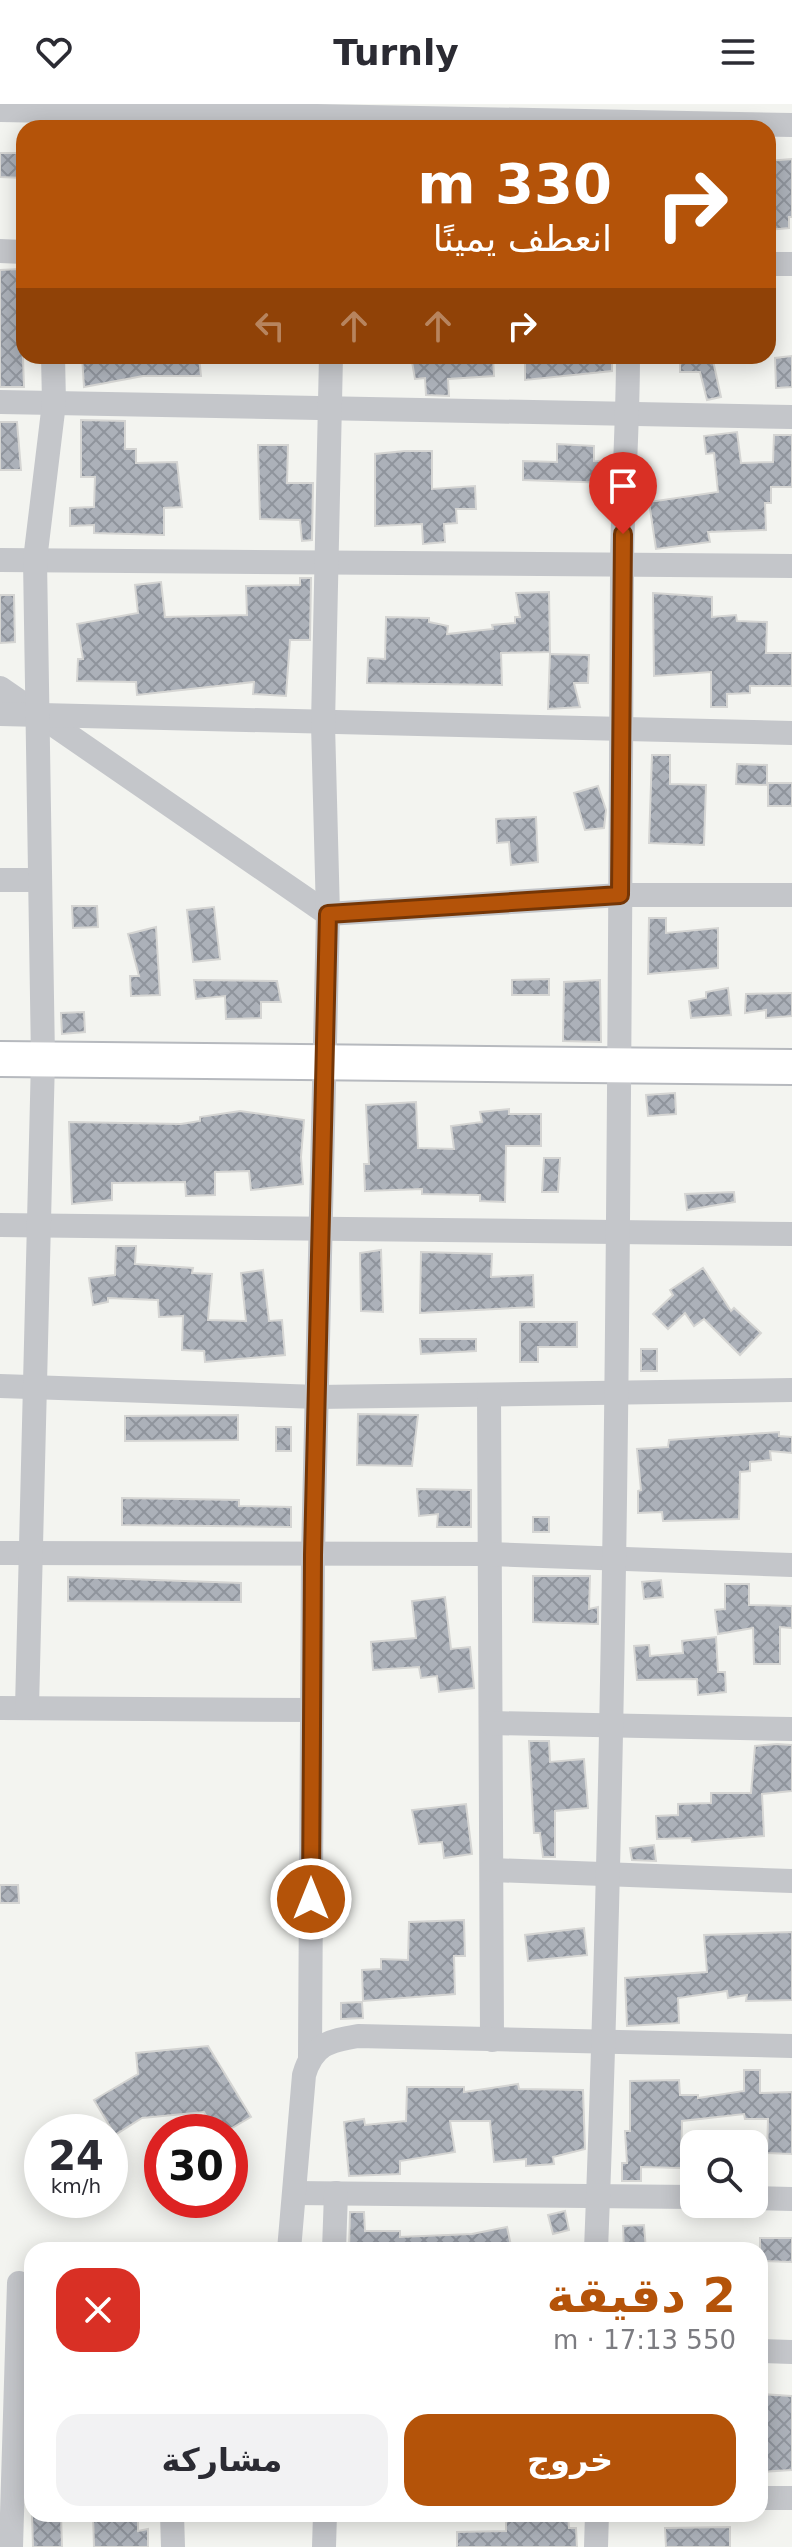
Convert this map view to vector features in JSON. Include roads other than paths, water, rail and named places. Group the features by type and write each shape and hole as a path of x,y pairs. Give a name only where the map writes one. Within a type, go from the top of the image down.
{"street":[{"path":"0,110 54,120"},
{"path":"27,1708 43,1059 35,560 54,403 53,364"},
{"path":"290,2242 304,2075 310,2056 313,1555 328,914 323,724 331,364"},
{"path":"596,2242 607,1875 620,1064 622,565 628,364"},
{"path":"0,402 792,417"},
{"path":"0,560 792,566"},
{"path":"0,688 328,914 620,895 792,895"},
{"path":"0,714 792,733"},
{"path":"0,880 39,880"},
{"path":"0,1059 792,1067"},
{"path":"0,1225 792,1234"},
{"path":"0,1386 318,1397 792,1390"},
{"path":"489,1395 492,2040"},
{"path":"0,1553 490,1554 612,1556 792,1565"},
{"path":"0,1708 311,1710"},
{"path":"491,1723 792,1729"},
{"path":"492,1870 792,1881"},
{"path":"310,2056 331,2041 358,2036 792,2046"},
{"path":"295,2193 680,2197"},
{"path":"334,2242 336,2193"},
{"path":"768,2198 792,2199"},
{"path":"11,2547 17,2283"},
{"path":"768,2351 792,2352"},
{"path":"768,2498 792,2498"},
{"path":"172,2522 173,2547"},
{"path":"324,2547 325,2522"},
{"path":"596,2547 597,2522"}]}
